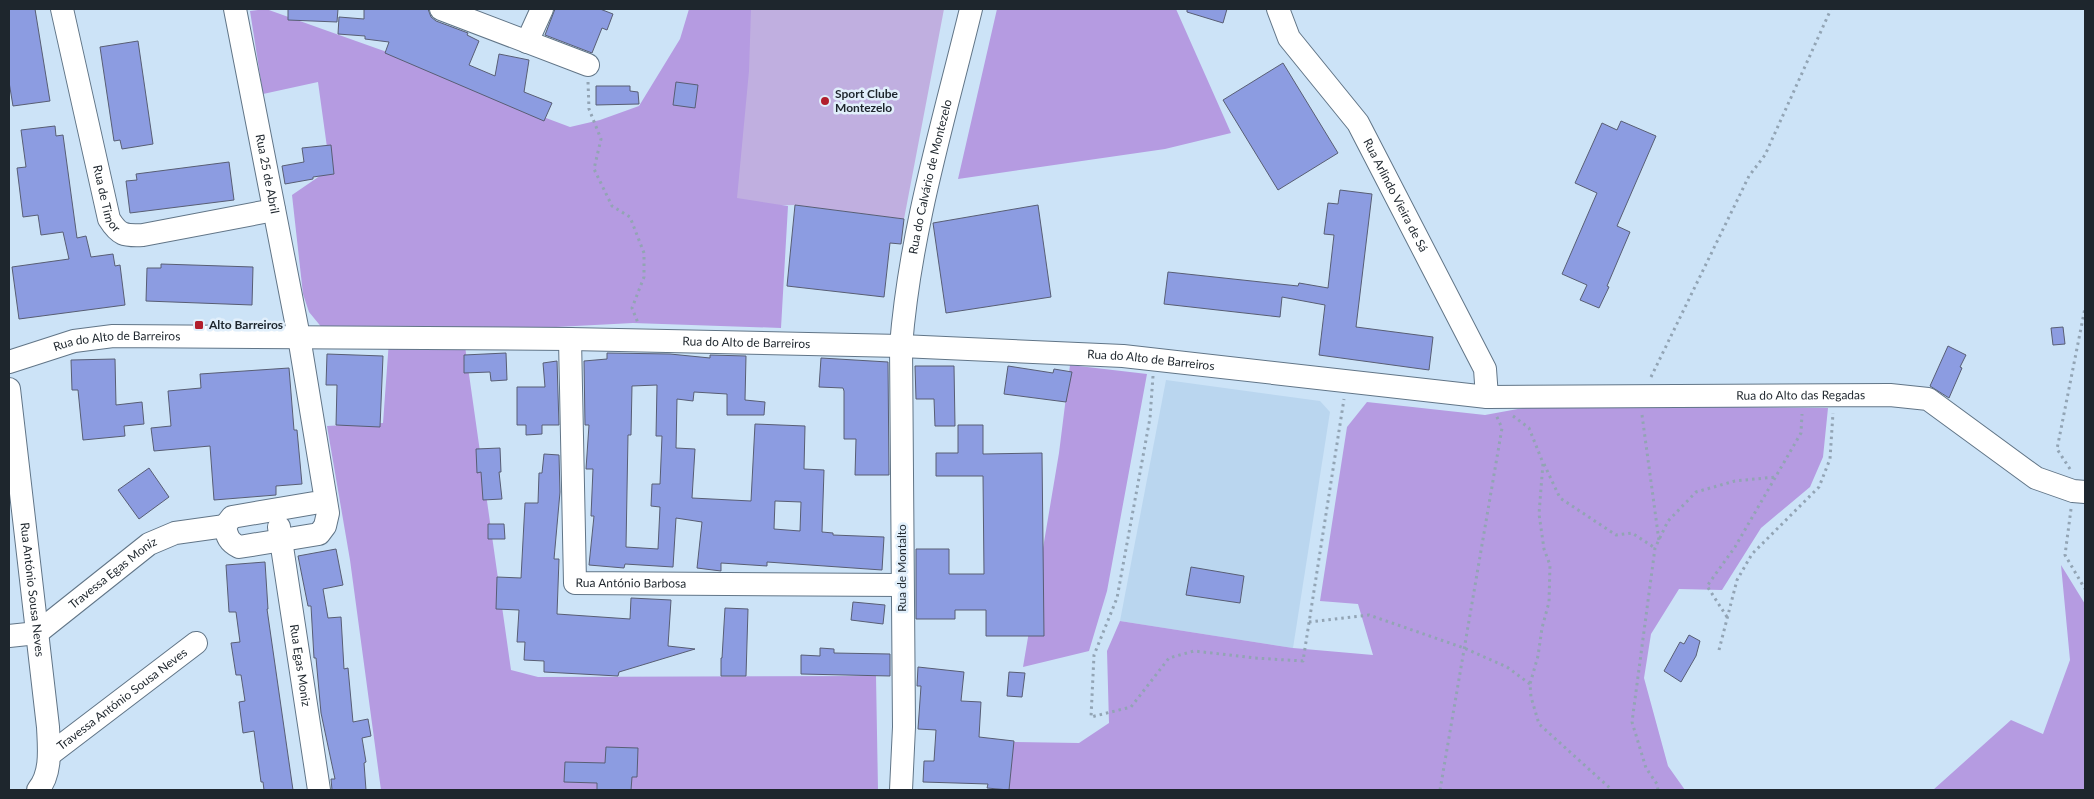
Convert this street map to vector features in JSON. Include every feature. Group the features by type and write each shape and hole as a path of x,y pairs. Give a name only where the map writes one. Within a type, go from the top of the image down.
{"street":[{"name":"Rua de Timor","path":"62,9 109,219 116,230 127,236 143,236 274,210"},
{"name":"Rua 25 de Abril","path":"235,9 299,338"},
{"path":"441,9 588,65"},
{"path":"527,42 542,9"},
{"name":"Rua do Calvário de Montezelo","path":"901,346 904,308 915,236 971,9"},
{"name":"Rua Arlindo Vieira de Sá","path":"1278,9 1289,38 1358,123 1484,369 1487,397"},
{"name":"Rua do Alto de Barreiros","path":"9,362 74,341 112,336 570,339 901,346 1123,356 1487,397"},
{"path":"299,338 328,513 326,526 319,534 239,547 227,538 226,526 232,517 326,501"},
{"name":"Rua António Barbosa","path":"570,339 575,583 902,585"},
{"name":"Rua de Montalto","path":"901,346 904,727 901,790"},
{"name":"Rua António Sousa Neves","path":"9,389 48,727 49,755 42,785 38,790"},
{"name":"Rua do Alto das Regadas","path":"1487,397 1890,395 1928,399 2036,478 2079,491"},
{"name":"Rua Egas Moniz","path":"276,509 318,790"},
{"name":"Travessa Egas Moniz","path":"37,633 149,544 175,533 226,526"},
{"path":"9,636 37,633"},
{"name":"Travessa António Sousa Neves","path":"49,755 196,643"}],"path":[{"path":"1659,541 1640,396 1749,176 1765,155 1831,9"},
{"path":"588,65 589,108 601,139 594,169 612,206 630,217 644,252 644,278 632,308 642,340"},
{"path":"2085,308 2057,449 2075,478 2079,491 2064,555 2085,589"},
{"path":"1155,360 1150,418 1117,598 1094,655 1091,717 1131,706 1169,658 1194,651 1303,661 1346,381"},
{"path":"1719,650 1737,580 1752,554 1819,487 1830,459 1834,395"},
{"path":"1727,617 1707,586 1735,547 1801,433 1803,396"},
{"path":"1487,397 1529,428 1560,498 1616,535 1632,533 1655,548"},
{"path":"1440,790 1502,428 1487,397"},
{"path":"1543,463 1539,514 1544,549 1550,565 1549,602 1530,684 1531,698 1539,724 1612,790"},
{"path":"1658,790 1658,784 1646,768 1632,722 1655,548 1668,521 1696,492 1735,481 1776,477"},
{"path":"1309,622 1369,615 1464,648 1507,667 1530,684"}],"shaded area":[{"path":"266,9 429,67 530,112 570,127 600,120 639,106 680,39 689,9 751,9 749,71 737,198 788,206 781,328 633,323 463,332 511,670 538,677 876,676 878,790 381,790 350,560 327,426 383,423 390,327 323,329 309,312 303,294 292,195 330,169 318,82 263,94 250,11"},
{"name":"Sport Clube Montezelo","path":"734,9 944,9 904,219 795,205 733,206"},
{"path":"997,9 1176,9 1231,133 1165,149 958,179"},
{"path":"1070,365 1147,374 1107,591 1089,651 1023,667 1059,453"},
{"path":"1166,380 1320,401 1330,412 1293,648 1120,621"},
{"path":"1367,402 1485,415 1540,405 1828,408 1823,457 1810,487 1761,528 1722,590 1679,589 1651,634 1644,678 1668,766 1685,790 1008,790 1013,742 1079,743 1109,723 1107,651 1120,621 1293,648 1373,655 1358,604 1320,601 1347,427"},
{"path":"2061,565 2085,604 2085,790 1933,790 2011,720 2043,734 2070,660"}],"building":[{"path":"9,9 35,9 50,101 13,106 9,82"},
{"path":"288,9 338,9 337,22 288,20"},
{"path":"364,9 428,9 431,17 436,21 468,33 467,35 479,41 469,65 495,76 499,54 529,60 524,92 552,103 544,121 385,53 389,42 365,39 365,36 338,34 339,17 364,19"},
{"path":"555,9 600,9 613,14 607,30 602,28 592,53 545,35"},
{"path":"1187,9 1227,9 1223,23 1187,12"},
{"path":"138,41 153,144 122,149 120,140 114,141 100,47"},
{"path":"1283,63 1338,153 1278,190 1223,100"},
{"path":"676,82 698,85 695,108 673,105"},
{"path":"596,86 630,86 630,91 638,92 639,104 596,105"},
{"path":"1621,121 1656,136 1617,226 1630,232 1599,308 1580,300 1587,285 1562,274 1597,193 1575,183 1602,123 1617,130"},
{"path":"55,126 56,136 63,135 77,238 86,236 91,257 113,254 115,266 120,265 125,305 19,319 12,267 69,259 63,232 41,235 38,215 23,217 17,168 26,167 21,130"},
{"path":"331,145 334,174 285,184 282,166 304,162 302,148"},
{"path":"229,162 234,200 130,213 126,181 137,180 136,174"},
{"path":"1340,190 1372,194 1356,327 1433,337 1429,370 1319,355 1325,305 1282,297 1280,317 1164,304 1168,272 1298,286 1299,283 1328,288 1334,235 1324,234 1328,203 1338,204"},
{"path":"795,205 904,219 901,244 890,243 884,297 787,286"},
{"path":"1038,205 1051,297 946,313 933,223"},
{"path":"161,264 253,267 252,305 146,301 147,268 161,268"},
{"path":"2063,327 2065,344 2053,345 2051,328"},
{"path":"1948,346 1966,355 1949,398 1930,386"},
{"path":"506,353 507,380 491,381 490,372 464,373 464,355"},
{"path":"607,353 670,354 710,358 710,355 746,356 745,400 765,402 764,415 727,415 727,394 694,392 693,401 677,399 676,448 695,449 692,498 751,501 755,424 805,426 804,469 824,470 822,532 833,533 833,535 884,537 882,570 767,562 767,566 721,563 721,571 697,568 702,522 676,518 673,567 625,564 624,568 589,565 594,516 591,516 593,469 586,469 589,425 585,425 584,361 607,359","holes":["657,385 656,436 662,436 660,484 652,484 651,506 660,507 658,549 626,547 628,435 631,435 632,386","775,501 801,502 800,531 774,529"]},
{"path":"327,354 383,356 380,427 336,425 337,385 326,385"},
{"path":"821,358 888,362 889,475 855,475 856,439 844,439 844,391 843,388 819,387"},
{"path":"115,359 116,405 142,402 144,424 124,426 125,436 83,440 78,390 72,390 71,360"},
{"path":"557,361 559,425 542,425 542,434 526,435 526,425 517,425 517,387 545,387 543,363"},
{"path":"915,366 954,366 955,426 935,426 934,399 916,399"},
{"path":"1008,366 1053,373 1054,369 1072,372 1066,402 1004,394"},
{"path":"289,368 294,430 297,430 302,484 276,486 276,495 214,500 210,446 154,451 151,428 171,426 168,391 201,388 200,374"},
{"path":"958,425 983,425 983,454 1042,453 1044,636 986,636 986,610 955,610 955,619 916,619 916,549 949,549 949,574 984,574 983,476 936,476 936,453 958,453"},
{"path":"500,448 501,472 499,472 502,499 483,500 481,472 477,473 476,449"},
{"path":"544,454 559,455 560,492 554,559 559,559 557,614 630,619 631,598 671,600 668,646 695,649 619,672 618,676 544,672 544,661 524,660 525,642 517,642 519,610 496,609 497,577 521,578 525,503 538,503 539,473 542,473"},
{"path":"149,468 169,497 139,519 118,490"},
{"path":"488,524 504,524 505,539 488,539"},
{"path":"336,549 343,585 323,589 328,618 341,617 344,669 348,668 353,722 368,719 371,736 362,738 366,762 364,763 366,790 332,790 331,779 335,779 321,713 316,658 314,658 311,606 308,606 298,556"},
{"path":"265,562 267,609 293,790 264,790 263,782 261,782 254,731 243,733 239,702 245,701 241,675 236,675 231,643 240,642 236,612 229,612 226,565"},
{"path":"1191,567 1244,576 1240,603 1186,595"},
{"path":"853,602 885,605 883,624 851,620"},
{"path":"725,608 748,609 746,676 721,676"},
{"path":"1689,635 1700,641 1696,656 1681,682 1664,671 1680,642 1684,644"},
{"path":"820,648 834,649 834,653 890,654 890,676 801,674 801,655 820,656"},
{"path":"918,667 964,672 961,701 981,702 979,737 1014,741 1009,790 987,788 988,784 923,782 924,761 934,761 936,730 918,729 921,686 917,686"},
{"path":"1009,672 1025,673 1022,697 1007,696"},
{"path":"606,747 638,748 637,777 632,777 631,790 597,790 597,783 564,782 565,762 605,763"}],"place":[{"name":"Sport Clube Montezelo","path":"825,101"},
{"name":"Alto Barreiros","path":"199,325"}]}
